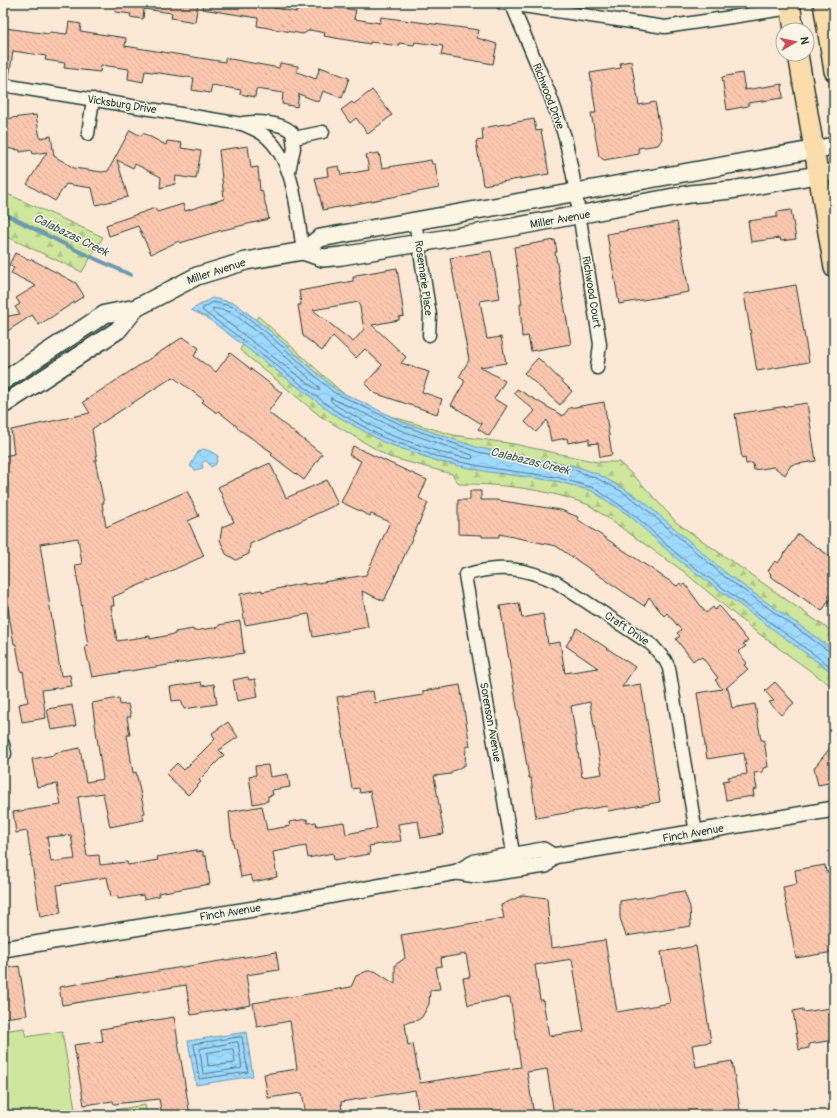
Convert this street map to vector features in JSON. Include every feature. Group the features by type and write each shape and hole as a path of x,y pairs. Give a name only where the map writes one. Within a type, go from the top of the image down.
{"main road":[{"path":"823,3 834,71"},
{"path":"791,5 793,22"},
{"path":"799,62 814,150 826,174 834,268"},
{"name":"Miller Avenue","path":"3,381 105,314 136,308 180,283 197,276 246,261 303,251 320,238 834,146"},
{"name":"Miller Avenue","path":"303,251 323,258 419,244 580,216 690,194 730,190 826,174"},
{"name":"Miller Avenue","path":"3,405 118,330 136,308"}],"street":[{"path":"508,4 665,27 791,5"},
{"name":"Richwood Drive","path":"508,4 530,46 563,132 580,216"},
{"name":"Vicksburg Drive","path":"3,85 242,124 263,135 273,144 289,171 303,251"},
{"path":"88,134 93,99"},
{"name":"Vicksburg Drive","path":"242,124 254,122 285,127 292,132 294,138 289,171"},
{"path":"294,138 323,132"},
{"name":"Richwood Court","path":"580,216 600,344 597,368"},
{"name":"Rosemarie Place","path":"415,221 430,316 428,335"},
{"name":"Craft Drive","path":"466,575 497,568 518,569 538,574 574,592 652,645 665,660 668,668 696,833"},
{"name":"Sorenson Avenue","path":"466,575 514,862"},
{"name":"Finch Avenue","path":"3,949 291,903 457,872 476,875 543,850 553,856 696,833 834,808"}],"green space":[{"path":"3,192 103,237 82,272 3,235"},
{"path":"258,316 357,406 453,435 514,444 597,462 619,462 640,482 677,523 834,633 834,688 751,628 683,571 589,505 557,495 525,488 459,484 452,474 389,457 320,416 240,350"},
{"path":"24,1028 26,1037 62,1031 76,1115 4,1115 3,1031"},
{"path":"145,1105 147,1115 80,1115"}],"water":[{"path":"212,298 235,303 268,329 335,389 403,422 479,448 572,465 598,474 623,488 643,501 727,574 834,650 834,674 677,559 630,516 592,491 556,481 489,472 440,462 383,442 332,413 206,317 191,310"},
{"path":"203,449 218,456 216,464 211,467 207,461 204,461 202,463 203,468 195,470 190,466 198,452"},
{"path":"246,1032 253,1076 196,1085 188,1041"}],"building":[{"path":"117,3 198,3 195,22 171,18 172,13 144,9 143,19 130,17 131,14 115,12"},
{"path":"203,3 275,3 274,8 297,12 298,3 356,10 354,19 380,23 381,17 479,30 477,38 497,44 493,64 441,55 443,46 415,42 414,45 399,43 399,46 370,42 370,44 324,36 325,33 310,30 303,34 257,26 258,18 202,9"},
{"path":"69,22 81,24 80,31 126,38 125,46 225,62 225,58 279,68 280,63 298,66 297,72 316,79 320,67 349,78 342,98 323,91 319,102 299,94 297,107 282,104 283,93 256,89 255,97 240,94 241,90 212,85 210,93 192,90 194,78 145,71 143,82 128,79 129,69 101,65 100,72 64,68 65,63 45,60 46,56 13,51 9,78 3,78 3,30 5,30 5,28 49,34 50,32 67,34"},
{"path":"631,61 639,105 655,102 662,139 658,145 638,148 639,154 604,160 599,156 591,113 596,113 590,73 621,68 620,63"},
{"path":"742,73 745,90 782,84 783,98 748,103 748,106 727,110 722,77"},
{"path":"372,90 392,115 368,134 356,118 350,123 341,110 352,102 354,104"},
{"path":"36,115 40,138 51,136 54,156 74,168 102,172 108,171 130,130 141,136 143,133 166,145 167,141 182,143 181,148 201,151 196,179 176,176 175,184 160,188 161,177 135,164 133,168 117,160 128,197 96,205 92,188 66,184 55,201 27,184 47,152 33,154 32,150 20,152 20,150 3,148 3,119"},
{"path":"534,119 536,131 541,130 549,174 483,185 476,141 483,140 482,128"},
{"path":"248,146 251,168 258,167 260,191 262,190 269,219 219,231 180,243 179,241 151,254 138,226 109,236 106,225 155,208 157,212 183,204 185,211 224,199 219,150"},
{"path":"379,153 382,168 431,160 432,164 435,164 439,188 323,210 315,178 328,176 327,168 339,166 341,175 369,170 366,155"},
{"path":"791,210 796,239 781,241 780,238 751,242 748,221 777,217 777,212"},
{"path":"677,222 689,292 619,304 607,234"},
{"path":"555,240 557,252 555,252 571,344 531,351 528,336 522,337 520,304 522,304 514,247"},
{"path":"491,251 500,298 480,301 487,339 501,337 506,363 480,367 505,381 494,399 507,406 489,436 478,429 482,424 451,405 464,383 464,380 459,377 469,360 450,258"},
{"path":"15,253 30,260 31,259 76,283 84,296 39,325 32,315 3,334 3,317 20,314 15,307 20,304 16,298 36,286 11,273 14,268 9,265"},
{"path":"397,268 404,316 399,317 399,320 372,325 406,357 401,363 429,372 422,392 442,399 437,414 374,393 365,384 382,365 365,349 356,358 333,336 322,351 303,336 298,305 301,305 299,291 353,281 353,277 356,277 356,275","holes":["359,302 364,329 353,342 313,310"]},
{"path":"796,285 809,362 757,371 744,294"},
{"path":"183,337 199,348 194,356 216,372 230,353 282,393 268,412 322,454 304,480 271,455 273,453 237,428 238,427 218,411 217,413 202,402 204,400 173,377 92,429 97,460 95,460 104,503 102,503 106,527 187,491 199,516 188,521 204,556 113,597 114,606 111,606 117,641 150,636 150,639 175,634 175,632 219,627 219,625 240,621 244,653 92,677 85,647 88,646 75,565 82,564 78,538 40,544 61,676 70,675 72,686 42,690 46,718 22,722 19,704 28,702 23,671 21,672 16,644 14,644 3,580 3,488 8,487 3,456 14,454 11,430 90,413 83,402"},
{"path":"538,358 572,391 560,405 524,373"},
{"path":"517,389 563,416 569,408 604,402 612,455 600,457 598,443 589,444 589,439 568,443 567,438 551,441 547,420 536,432 525,422 535,411 514,393"},
{"path":"807,403 816,461 791,465 785,475 774,467 754,470 753,463 746,464 745,458 742,459 735,414"},
{"path":"353,446 427,480 419,498 428,503 384,601 362,591 368,627 313,637 309,614 245,625 240,594 262,590 262,592 305,583 305,585 366,575 390,522 371,514 370,516 341,502 361,461 349,455"},
{"path":"270,463 286,498 327,480 338,504 250,544 249,554 236,560 226,554 220,540 222,527 234,522 218,487"},
{"path":"470,491 481,491 481,500 496,500 561,510 578,517 577,519 677,586 680,583 682,586 685,584 706,613 713,607 715,610 719,606 723,610 748,641 743,644 746,646 738,652 747,663 744,665 748,669 726,688 728,688 732,708 755,704 761,740 764,740 768,767 763,768 763,772 754,773 757,789 753,790 754,796 726,800 723,781 729,780 728,777 747,774 744,753 707,759 697,693 722,689 715,680 718,678 702,657 699,659 698,657 693,661 676,639 680,636 677,633 681,630 667,613 664,616 649,597 644,606 556,546 499,534 499,537 482,537 482,535 458,534 458,500 470,500"},
{"path":"798,534 834,559 834,593 822,611 770,576 771,574 768,571 775,561 778,563"},
{"path":"519,603 522,618 543,614 548,644 560,642 565,673 598,668 566,646 577,628 635,667 622,687 641,684 660,802 608,811 607,806 536,818 531,778 529,778 500,606","holes":["590,702 602,774 582,777 571,706"]},
{"path":"248,677 249,680 255,679 258,697 237,701 233,680"},
{"path":"201,682 202,686 214,684 217,704 184,709 181,700 172,701 170,687"},
{"path":"775,682 794,703 781,715 769,702 774,701 765,691"},
{"path":"460,685 470,746 466,747 465,765 451,772 451,774 434,776 444,834 421,838 418,821 398,824 401,841 369,846 370,854 334,860 333,853 308,858 306,846 273,852 277,877 253,882 251,875 241,877 231,833 229,812 262,806 267,830 290,826 289,822 307,819 308,823 316,822 317,826 344,822 346,834 377,828 370,791 360,793 359,788 352,789 337,697 373,691 375,703 423,695 423,691"},
{"path":"119,698 120,705 128,704 131,717 127,717 130,735 127,735 133,773 136,772 145,813 142,814 144,820 110,827 103,793 78,797 87,856 99,855 100,865 127,862 128,865 158,860 157,857 196,850 197,852 203,851 203,856 206,856 210,884 158,893 159,896 144,899 143,895 118,899 118,896 111,897 107,877 57,885 61,913 40,917 27,831 16,833 13,812 61,805 57,784 37,787 32,759 80,748 86,782 103,779 92,703","holes":["71,835 75,859 51,862 47,837"]},
{"path":"72,705 76,726 51,730 47,709"},
{"path":"228,722 238,737 219,750 224,755 199,780 201,782 188,795 166,774 177,763 184,770 215,739 212,733"},
{"path":"834,743 834,782 818,785 814,768"},
{"path":"268,765 270,777 288,774 290,787 272,790 273,795 268,796 268,801 253,804 249,776 256,775 255,766"},
{"path":"825,865 826,872 834,871 834,952 796,958 783,887 797,884 795,870"},
{"path":"684,891 690,907 691,926 626,936 620,918 620,901"},
{"path":"523,895 547,898 551,948 605,940 617,1012 670,1003 661,952 696,946 711,1042 692,1045 696,1067 732,1061 741,1115 554,1115 547,1069 527,1072 534,1115 419,1115 415,1090 341,1102 342,1111 313,1115 306,1115 302,1093 268,1098 264,1074 297,1069 290,1021 257,1027 253,1003 351,987 356,976 367,971 375,971 395,984 395,965 405,958 401,935 504,918 501,905","holes":["466,954 470,977 463,978 468,1005 510,997 521,1067 420,1083 413,1044 408,1046 405,1023 418,1020 422,1017 429,1004 430,990 440,989 436,967 442,966 441,958","572,959 584,1031 549,1036 543,1000 540,1000 535,965"]},
{"path":"276,952 279,970 246,975 251,1005 191,1015 186,985 62,1005 59,987"},
{"path":"19,966 27,1015 3,1018 3,969"},
{"path":"831,1008 831,1010 834,1010 834,1040 809,1044 809,1048 799,1050 793,1011 803,1009 803,1012"},
{"path":"174,1017 190,1115 162,1115 159,1099 114,1104 113,1101 84,1105 74,1045 103,1041 101,1029"}],"waterway":[{"name":"Calabazas Creek","path":"3,213 76,250 131,275"}]}
